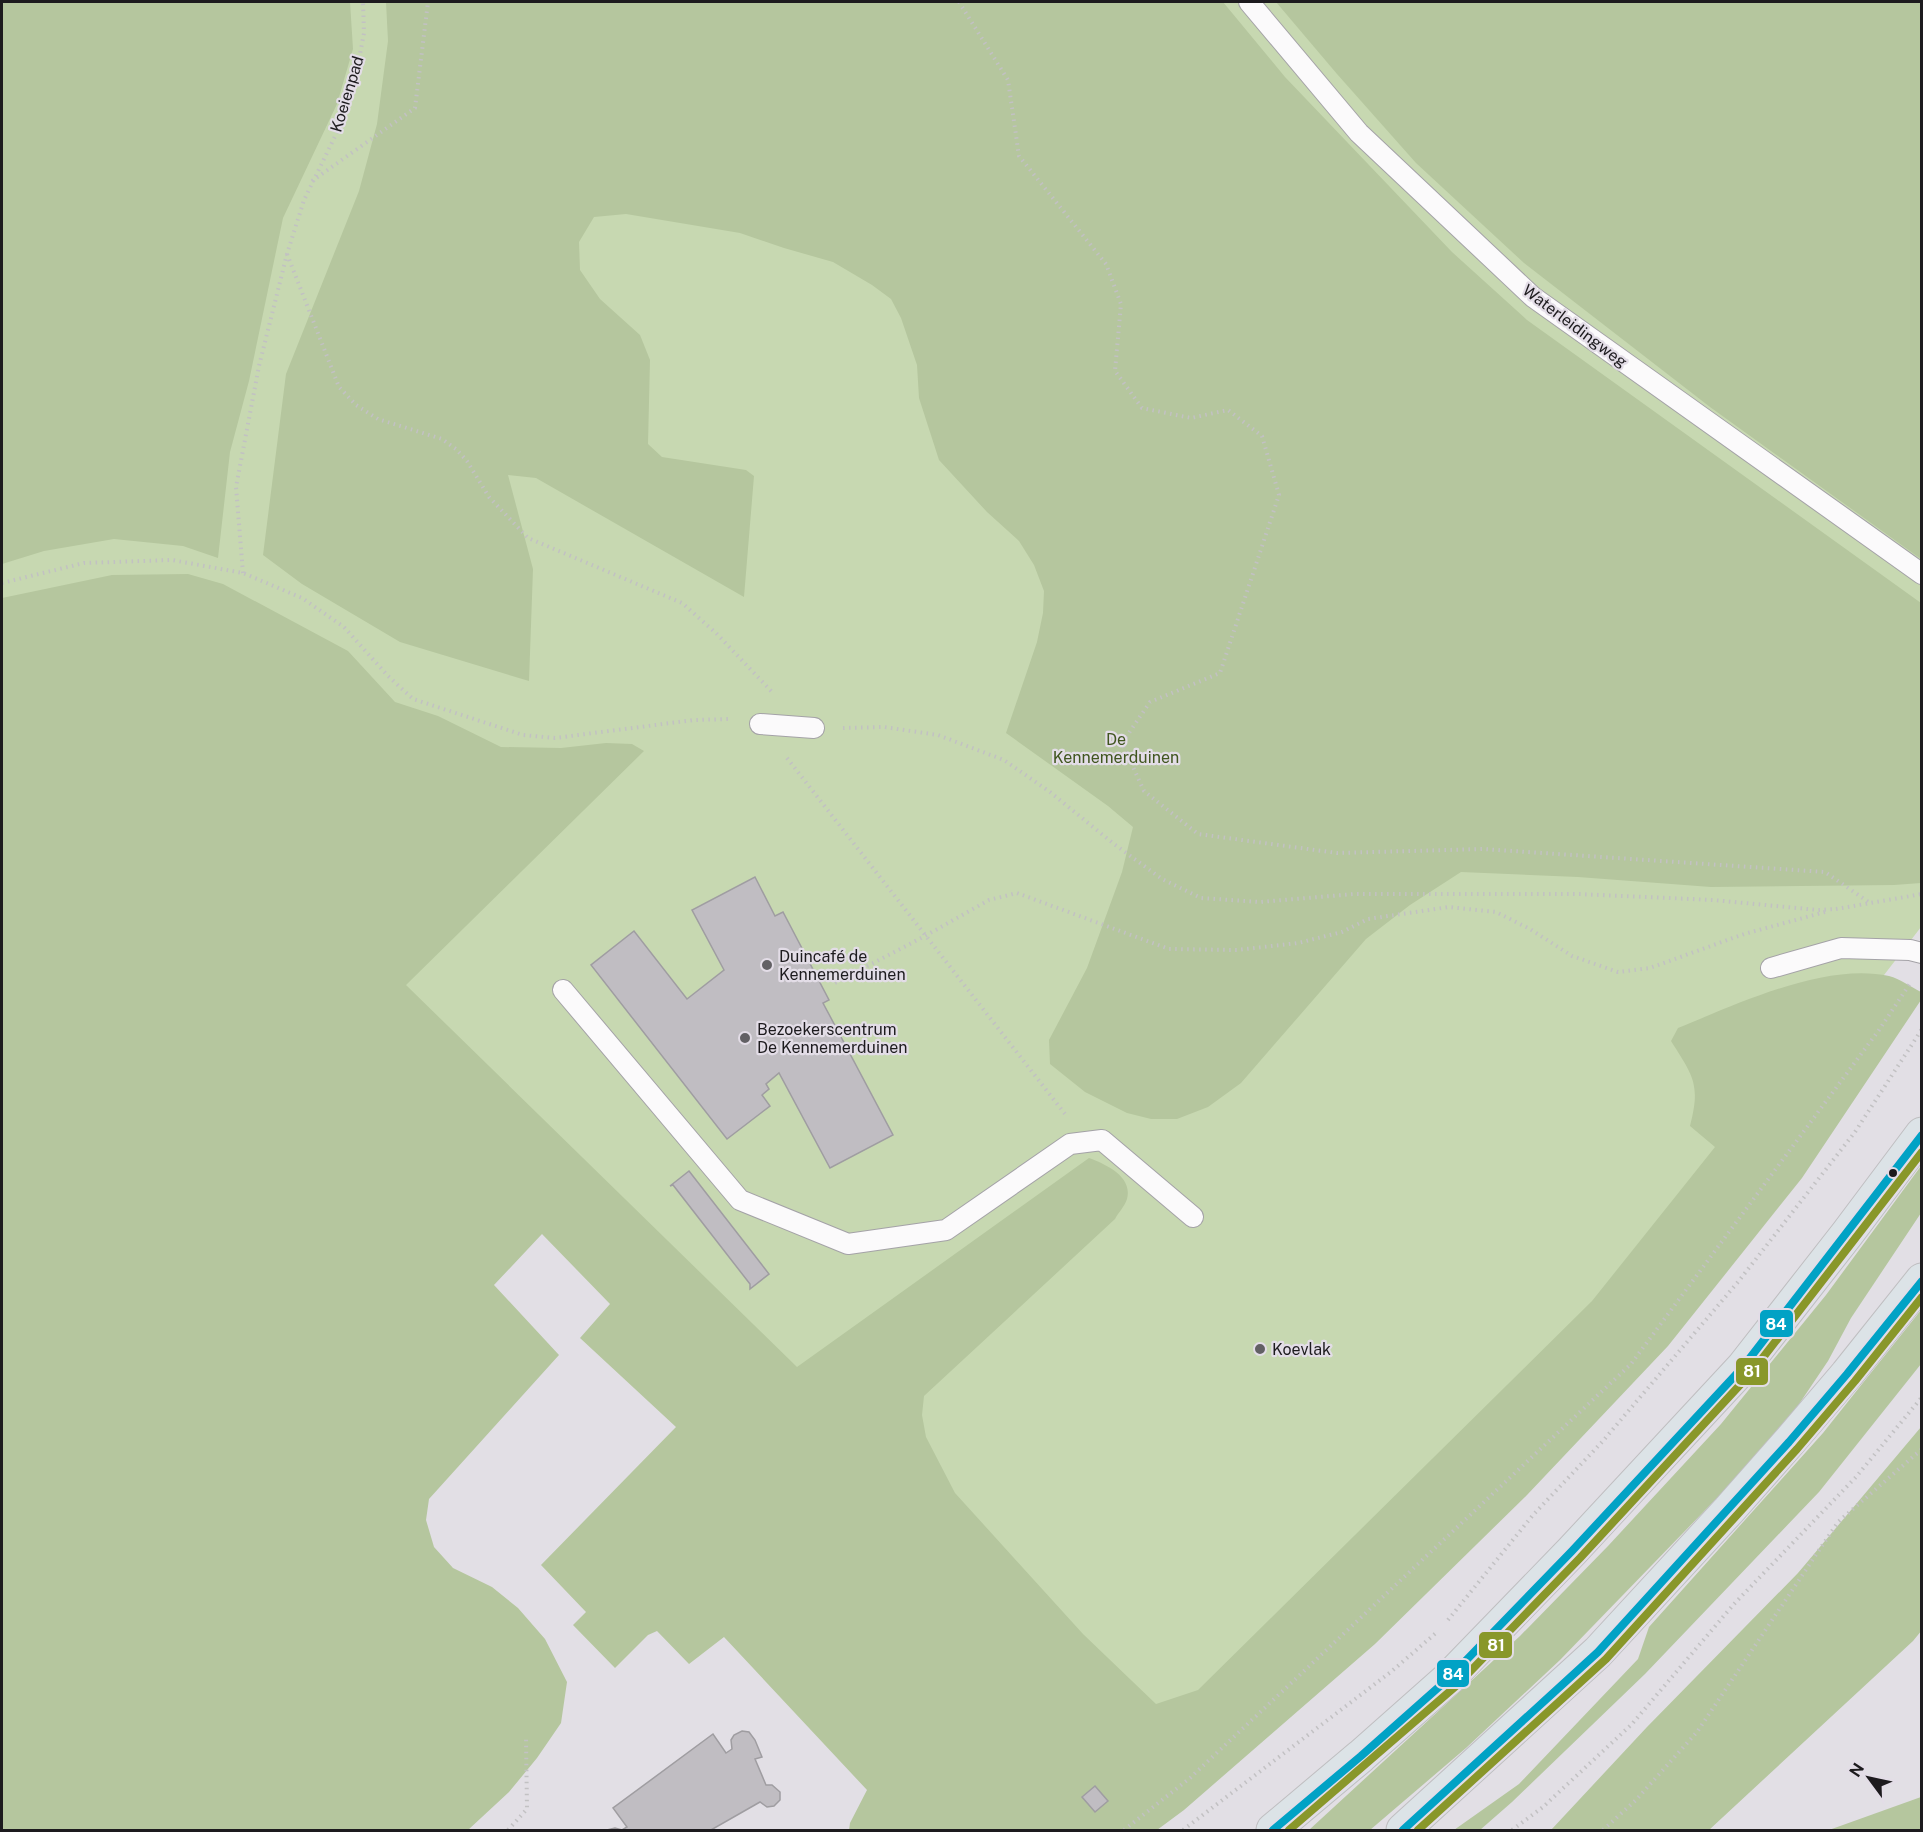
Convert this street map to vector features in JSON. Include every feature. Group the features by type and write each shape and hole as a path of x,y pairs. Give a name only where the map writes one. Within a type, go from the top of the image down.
{"main road":[{"path":"1273,1830 1449,1678 1572,1551 1743,1367 1848,1234 1922,1134"},
{"path":"1403,1830 1598,1652 1789,1443 1922,1280"}],"lane":[{"name":"Waterleidingweg","path":"1249,2 1359,133 1533,297 1922,574"},
{"path":"760,724 814,728"},
{"path":"1771,969 1841,948 1910,950 1922,953"},
{"path":"563,990 740,1200 848,1244 946,1230 1070,1144 1102,1140 1193,1218"}],"path":[{"name":"Koeienpad","path":"243,573 236,487 259,366 287,254 312,181 342,122 354,81 364,33 363,2"},
{"path":"312,181 415,108 428,2"},
{"path":"959,2 1008,80 1019,156 1106,264 1121,304 1115,371 1142,408 1191,418 1228,410 1262,436 1279,495 1220,673 1150,702 1122,743 1144,791 1198,834 1337,853 1483,849 1825,872 1870,903"},
{"path":"287,254 339,387 356,405 378,419 442,439 456,449 467,461 489,496 528,538 682,603 716,633 770,691 814,728 884,727 938,735 1004,760 1050,792 1114,844 1162,879 1201,898 1260,902 1354,894 1578,894 1713,900 1818,910 1836,909"},
{"path":"2,583 84,563 172,560 243,573 302,598 344,627 388,676 413,699 523,735 555,738 693,720 727,718 760,724 1065,1114 1070,1144"},
{"path":"835,983 989,900 1017,893 1169,949 1237,950 1298,943 1342,932 1368,919 1449,907 1496,912 1530,929 1572,956 1618,972 1650,969 1744,934 1836,909 1922,894"},
{"path":"1124,1830 1190,1778 1631,1365 1879,1030 1916,975"},
{"path":"1183,1830 1392,1671 1444,1625 1533,1515 1602,1442 1738,1282 1855,1132 1922,1029"},
{"path":"1512,1830 1543,1807 1632,1724 1734,1604 1856,1477 1922,1396"},
{"path":"1603,1830 1636,1800 1697,1732 1838,1522 1922,1449"},
{"path":"508,1830 527,1809 526,1739"}],"green space":[{"name":"De Kennemerduinen","path":"2,2 1921,2 1921,927 1617,1322 1119,1807 465,1154 299,1830 2,1830"},
{"path":"2,2 350,2 353,49 337,104 283,218 249,381 230,452 218,558 183,546 114,539 44,551 2,564"},
{"path":"386,2 1223,2 1285,77 1452,252 1527,320 1921,603 1921,883 1711,887 1578,877 1461,872 1410,905 1366,939 1241,1083 1208,1107 1177,1119 1151,1119 1127,1113 1085,1092 1050,1064 1049,1040 1087,968 1122,872 1133,827 1108,806 1006,733 1037,642 1043,613 1044,591 1034,565 1019,541 987,512 939,460 919,398 917,365 901,318 891,299 872,285 833,262 740,233 626,214 594,217 579,242 580,270 600,299 640,335 650,360 648,444 662,457 746,470 754,476 744,597 536,478 508,475 533,569 529,681 400,642 302,584 263,555 286,374 359,191 377,124 388,41"},
{"path":"1276,2 1921,2 1921,559 1710,407 1524,263 1416,163"},
{"path":"188,574 223,584 348,651 395,702 438,716 501,747 561,748 606,743 632,744 644,751 406,985 797,1367 1089,1158 1110,1168 1122,1178 1128,1191 1127,1199 1115,1219 924,1396 922,1415 926,1437 955,1493 1083,1634 1156,1704 1198,1690 1592,1301 1715,1147 1690,1126 1695,1090 1690,1072 1671,1041 1678,1028 1754,997 1810,980 1837,975 1864,973 1889,976 1921,992 1921,1000 1802,1178 1668,1346 1527,1495 1375,1644 1184,1810 1157,1830 849,1830 850,1823 867,1790 724,1637 689,1664 657,1631 648,1635 615,1668 573,1625 586,1612 541,1565 676,1427 580,1338 610,1304 542,1234 494,1285 559,1355 429,1499 426,1520 434,1547 453,1568 492,1587 518,1608 545,1639 567,1682 561,1723 537,1758 509,1792 468,1830 2,1830 2,598 112,575"},
{"path":"1921,1166 1921,1213 1851,1318 1828,1361 1791,1416 1746,1468 1560,1660 1466,1748 1370,1830 1309,1830 1520,1636 1608,1546 1721,1424 1826,1295"},
{"path":"1921,1310 1921,1364 1819,1492 1645,1674 1512,1802 1480,1830 1454,1830 1519,1784 1638,1659 1649,1627 1823,1433"},
{"path":"1921,1427 1922,1630 1913,1641 1709,1830 1551,1830 1647,1727 1798,1573"},
{"path":"1921,1797 1921,1830 1829,1830"}],"building":[{"name":"Bezoekerscentrum De Kennemerduinen","path":"755,877 775,916 783,912 829,1000 823,1003 893,1135 830,1168 779,1073 766,1084 769,1089 762,1095 770,1106 727,1139 591,965 634,931 687,999 724,970 692,910"},
{"path":"689,1171 769,1274 750,1289 750,1284 673,1185 670,1186"},
{"path":"742,1731 749,1732 762,1757 755,1759 766,1785 772,1785 780,1792 780,1800 774,1806 767,1807 760,1802 711,1830 622,1830 627,1827 613,1808 713,1734 726,1753 732,1749 731,1740 734,1735"},
{"path":"1095,1786 1108,1801 1095,1812 1082,1797"}],"transit line":[{"name":"84","path":"1273,1830 1449,1678 1572,1551 1743,1367 1922,1135"},
{"name":"81","path":"1289,1830 1456,1686 1580,1558 1751,1373 1922,1152"},
{"name":"84","path":"1403,1830 1598,1652 1789,1442 1922,1281"},
{"name":"81","path":"1418,1830 1606,1659 1797,1449 1922,1297"}],"place":[{"name":"Duincafé de Kennemerduinen","path":"767,965"},
{"name":"Bezoekerscentrum De Kennemerduinen","path":"745,1038"},
{"name":"Koevlak","path":"1260,1349"}]}
